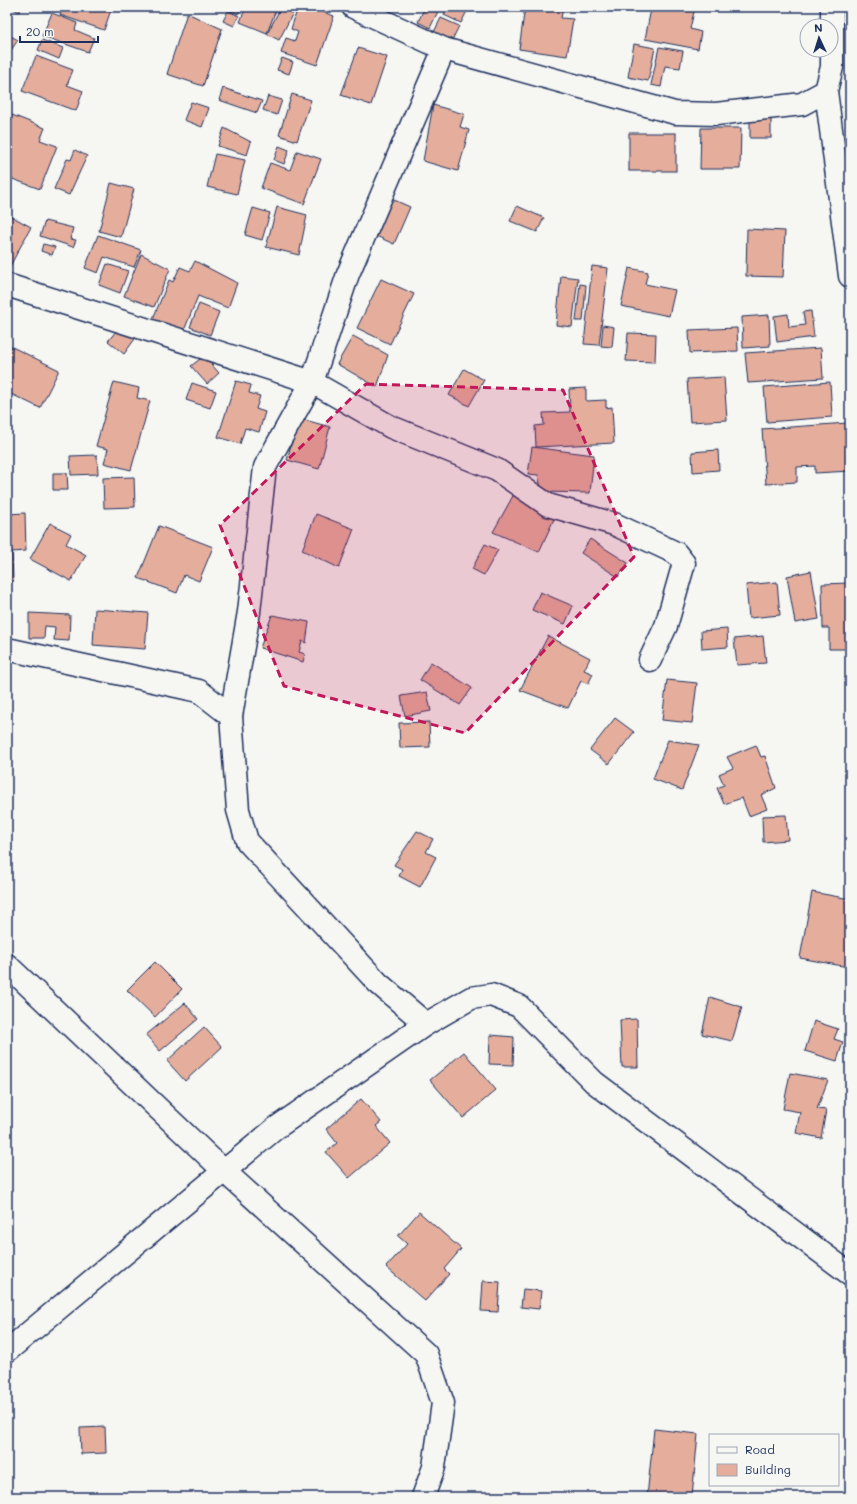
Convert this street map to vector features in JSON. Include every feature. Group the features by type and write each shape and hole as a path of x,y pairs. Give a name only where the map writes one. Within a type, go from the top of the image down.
{"street":[{"path":"353,7 444,49 675,113 716,114 802,104 826,92"},
{"path":"832,7 832,67 826,92 850,276"},
{"path":"426,1024 378,983 248,841 238,810 232,716 249,612 265,467 312,382 348,274 444,49"},
{"path":"7,285 312,382 391,427 497,470 548,505 614,524 676,553 684,563 666,626 650,660"},
{"path":"7,649 200,691 232,716"},
{"path":"7,965 224,1171 426,1354 443,1403 434,1467 422,1497"},
{"path":"7,1351 276,1128 426,1024 471,998 492,995 519,1006 594,1082 850,1274"}],"highlighted area":[{"path":"366,384 563,390 634,557 465,733 284,686 220,525"}],"building":[{"path":"10,7 22,7 19,12"},
{"path":"63,7 112,7 104,30 60,15"},
{"path":"230,7 242,7 238,14 229,10"},
{"path":"246,7 277,7 267,33 240,22"},
{"path":"281,7 295,9 279,40 267,34"},
{"path":"298,7 309,7 334,16 317,65 281,53 286,38 295,41 298,32 291,29"},
{"path":"425,7 440,7 430,28 418,22"},
{"path":"447,7 469,7 461,23 444,15"},
{"path":"525,7 563,7 561,18 573,19 567,56 519,49"},
{"path":"641,7 695,7 690,29 701,32 698,49 645,39 651,9"},
{"path":"228,11 239,16 234,26 223,21"},
{"path":"52,13 77,23 75,30 94,38 88,52 42,36"},
{"path":"187,13 222,29 203,86 167,74"},
{"path":"441,18 459,26 452,40 434,32"},
{"path":"7,34 18,40 7,56"},
{"path":"42,40 63,48 59,59 38,50"},
{"path":"634,44 655,48 648,81 628,77"},
{"path":"659,47 683,51 680,68 665,66 661,87 651,85"},
{"path":"358,48 387,57 371,105 341,95"},
{"path":"36,56 73,70 67,85 83,91 76,111 22,91"},
{"path":"282,58 293,62 289,74 277,70"},
{"path":"223,88 262,101 257,113 219,100"},
{"path":"292,94 311,100 297,141 279,135"},
{"path":"268,96 282,100 277,115 263,110"},
{"path":"191,102 209,108 202,127 184,120"},
{"path":"433,105 464,114 460,127 469,130 458,171 423,161"},
{"path":"7,113 45,128 40,140 57,146 40,189 7,177"},
{"path":"750,116 771,116 771,138 750,138"},
{"path":"224,128 251,142 247,155 218,146"},
{"path":"701,128 741,128 740,169 700,169"},
{"path":"629,133 676,133 676,171 629,171"},
{"path":"279,146 289,150 284,164 274,160"},
{"path":"75,150 87,156 69,195 54,189 67,159 71,160"},
{"path":"297,151 321,159 304,204 261,188 270,163 290,170"},
{"path":"215,154 245,160 237,194 207,187"},
{"path":"111,183 134,189 121,237 99,231"},
{"path":"392,199 410,207 394,244 376,236"},
{"path":"517,206 544,218 537,232 510,221"},
{"path":"277,207 307,215 299,255 266,247"},
{"path":"253,208 270,213 262,240 245,235"},
{"path":"7,214 31,227 9,268 7,267"},
{"path":"45,221 73,228 70,239 76,240 73,247 40,236"},
{"path":"747,229 785,231 783,277 746,276"},
{"path":"98,235 141,250 134,267 104,257 98,273 85,268"},
{"path":"43,244 55,247 52,255 41,251"},
{"path":"141,254 170,269 154,307 124,296"},
{"path":"195,261 237,283 228,308 198,296 183,333 152,321 169,280 173,282 180,267 190,271"},
{"path":"107,264 128,271 120,293 99,285"},
{"path":"592,266 608,268 599,345 584,344"},
{"path":"629,268 648,272 645,284 675,290 669,316 621,306"},
{"path":"561,276 578,278 572,327 556,325"},
{"path":"381,279 414,294 390,344 357,328"},
{"path":"580,284 586,285 583,321 576,321"},
{"path":"199,304 219,312 210,335 190,327"},
{"path":"811,311 814,337 777,342 774,316 788,314 789,327 805,325 803,312"},
{"path":"769,315 770,346 743,348 742,317"},
{"path":"122,324 137,336 124,354 108,341"},
{"path":"603,325 614,327 612,347 601,346"},
{"path":"737,328 738,351 690,353 689,330"},
{"path":"628,333 656,334 655,362 626,361"},
{"path":"353,336 388,355 377,387 337,364"},
{"path":"8,345 59,370 40,408 7,392"},
{"path":"821,348 823,378 748,383 745,353"},
{"path":"204,356 219,373 207,384 191,366"},
{"path":"464,369 484,380 469,406 449,395"},
{"path":"724,377 727,420 690,422 687,379"},
{"path":"236,381 251,385 249,393 260,396 256,409 265,412 259,432 245,428 240,444 218,437"},
{"path":"114,382 139,388 137,398 150,401 131,470 104,463 108,449 96,446"},
{"path":"830,382 832,417 767,422 764,387"},
{"path":"192,383 216,391 210,408 186,400"},
{"path":"586,388 586,401 606,400 606,408 612,407 614,443 536,447 535,426 544,425 543,413 570,412 569,389"},
{"path":"298,418 330,427 319,469 287,460"},
{"path":"848,423 850,471 815,473 815,466 797,467 797,482 766,484 762,429"},
{"path":"532,447 594,455 590,493 542,492 538,475 528,474"},
{"path":"718,450 719,470 693,472 692,452"},
{"path":"97,455 98,474 71,475 70,456"},
{"path":"53,473 67,473 68,490 53,490"},
{"path":"134,477 135,507 104,508 103,478"},
{"path":"514,494 543,506 540,513 554,519 539,552 493,532"},
{"path":"25,513 26,551 12,552 13,582 7,582 7,514"},
{"path":"316,514 354,529 339,568 302,550"},
{"path":"50,523 71,534 66,544 86,555 71,581 30,559"},
{"path":"159,526 213,547 199,581 184,575 177,593 138,578"},
{"path":"590,539 628,563 618,577 581,553"},
{"path":"485,544 498,550 484,575 472,569"},
{"path":"811,571 819,619 795,623 787,576"},
{"path":"777,582 780,615 749,618 746,585"},
{"path":"850,583 850,649 829,649 829,628 823,628 822,584"},
{"path":"540,592 573,606 565,624 532,610"},
{"path":"95,609 148,613 145,649 93,645"},
{"path":"29,613 70,615 69,641 54,640 55,627 45,626 44,638 29,638"},
{"path":"272,615 309,622 306,643 302,641 299,652 305,654 303,662 260,648"},
{"path":"727,629 728,647 702,649 701,631"},
{"path":"548,636 590,658 584,670 593,674 588,684 581,681 568,708 520,690"},
{"path":"763,636 766,663 737,665 734,639"},
{"path":"431,662 472,688 460,705 420,680"},
{"path":"667,680 697,683 692,723 662,720"},
{"path":"427,692 431,711 405,716 401,696"},
{"path":"615,718 634,732 609,764 590,750"},
{"path":"429,722 430,747 400,748 399,723"},
{"path":"668,740 699,745 682,790 653,779"},
{"path":"756,745 761,757 765,756 776,788 761,795 767,809 749,816 742,798 724,804 717,788 724,785 719,774 733,768 727,757"},
{"path":"786,815 788,840 763,842 762,816"},
{"path":"417,831 433,839 426,852 436,857 420,887 399,876 402,869 394,865"},
{"path":"812,892 850,899 850,954 848,967 800,958"},
{"path":"155,962 182,989 155,1017 127,990"},
{"path":"710,997 742,1007 732,1041 702,1034"},
{"path":"185,1003 198,1019 160,1051 146,1035"},
{"path":"637,1019 638,1067 622,1067 620,1020"},
{"path":"814,1021 838,1029 834,1039 843,1042 837,1061 805,1051"},
{"path":"204,1027 222,1047 185,1081 167,1061"},
{"path":"490,1035 514,1037 513,1065 489,1064"},
{"path":"464,1052 496,1090 463,1118 430,1080"},
{"path":"790,1073 828,1080 817,1109 826,1110 821,1138 796,1133 800,1112 783,1109"},
{"path":"361,1099 381,1122 376,1126 390,1143 349,1178 326,1152 337,1143 326,1129"},
{"path":"419,1212 461,1249 444,1269 449,1274 425,1301 386,1267 407,1244 398,1236"},
{"path":"483,1281 500,1282 498,1312 481,1311"},
{"path":"523,1289 541,1291 539,1309 521,1307"},
{"path":"105,1427 106,1453 81,1454 80,1428"},
{"path":"654,1429 698,1434 692,1497 647,1497"}]}
